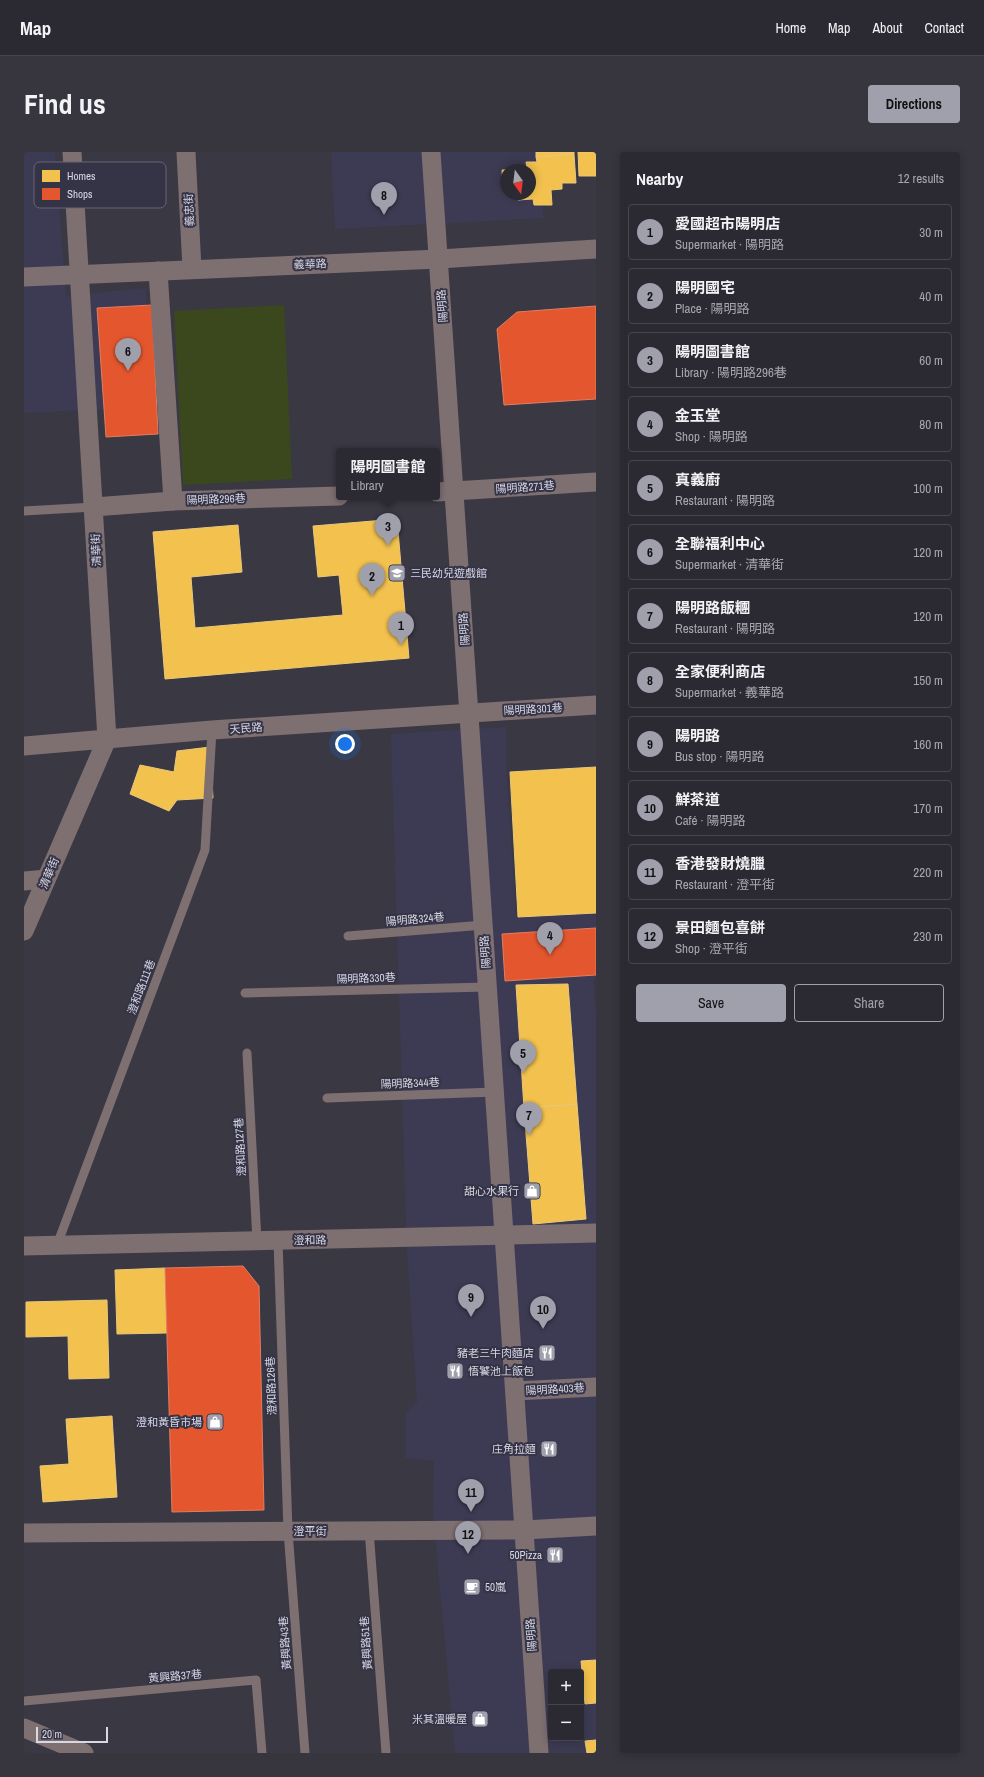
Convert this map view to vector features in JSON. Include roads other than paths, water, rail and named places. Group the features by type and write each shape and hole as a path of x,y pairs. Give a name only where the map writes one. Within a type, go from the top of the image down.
{"street":[{"name":"清華街","path":"72,152 72,162"},
{"name":"義忠街","path":"186,152 192,269"},
{"name":"陽明路","path":"431,152 439,259 446,492 469,712 539,1753"},
{"name":"清華街","path":"24,931 107,739 75,208"},
{"name":"義華路","path":"24,277 439,259 596,249"},
{"path":"158,271 173,501"},
{"name":"陽明路271巷","path":"446,492 596,482"},
{"name":"陽明路296巷","path":"94,507 173,501 336,496"},
{"name":"陽明路301巷","path":"469,712 596,705"},
{"name":"天民路","path":"24,746 212,730 469,712"},
{"path":"24,881 46,879"},
{"name":"澄和路","path":"24,1246 596,1234"},
{"name":"陽明路403巷","path":"515,1391 596,1387"},
{"name":"澄平街","path":"24,1532 524,1530 596,1526"},
{"path":"24,1728 84,1753"}],"lane":[{"path":"24,511 94,507"},
{"name":"澄和路111巷","path":"57,1245 205,850 212,730"},
{"name":"陽明路324巷","path":"348,936 484,925"},
{"name":"陽明路330巷","path":"245,993 487,986"},
{"name":"澄和路127巷","path":"247,1053 257,1241"},
{"name":"陽明路344巷","path":"327,1098 495,1092"},
{"name":"澄和路126巷","path":"278,1241 288,1531"},
{"name":"黃興路51巷","path":"369,1530 386,1753"},
{"name":"黃興路43巷","path":"288,1531 305,1753"},
{"name":"黃興路37巷","path":"24,1701 256,1680 262,1753"}],"place":[{"name":"全家便利商店","path":"384,215"},
{"name":"全聯福利中心","path":"128,371"},
{"name":"陽明圖書館","path":"388,546"},
{"name":"三民幼兒遊戲館","path":"397,573"},
{"name":"陽明國宅","path":"372,596"},
{"name":"愛國超市陽明店","path":"401,645"},
{"name":"金玉堂","path":"550,955"},
{"name":"真義廚","path":"523,1073"},
{"name":"陽明路飯糰","path":"529,1135"},
{"name":"甜心水果行","path":"532,1191"},
{"name":"陽明路","path":"471,1317"},
{"name":"鮮茶道","path":"543,1329"},
{"name":"豬老三牛肉麵店","path":"547,1353"},
{"name":"悟饕池上飯包","path":"455,1371"},
{"name":"澄和黃昏市場","path":"215,1422"},
{"name":"庄角拉麵","path":"549,1449"},
{"name":"香港發財燒臘","path":"471,1512"},
{"name":"景田麵包喜餅","path":"468,1554"},
{"name":"50Pizza","path":"555,1555"},
{"name":"50嵐","path":"472,1587"},
{"name":"米其溫暖屋","path":"480,1719"}]}
